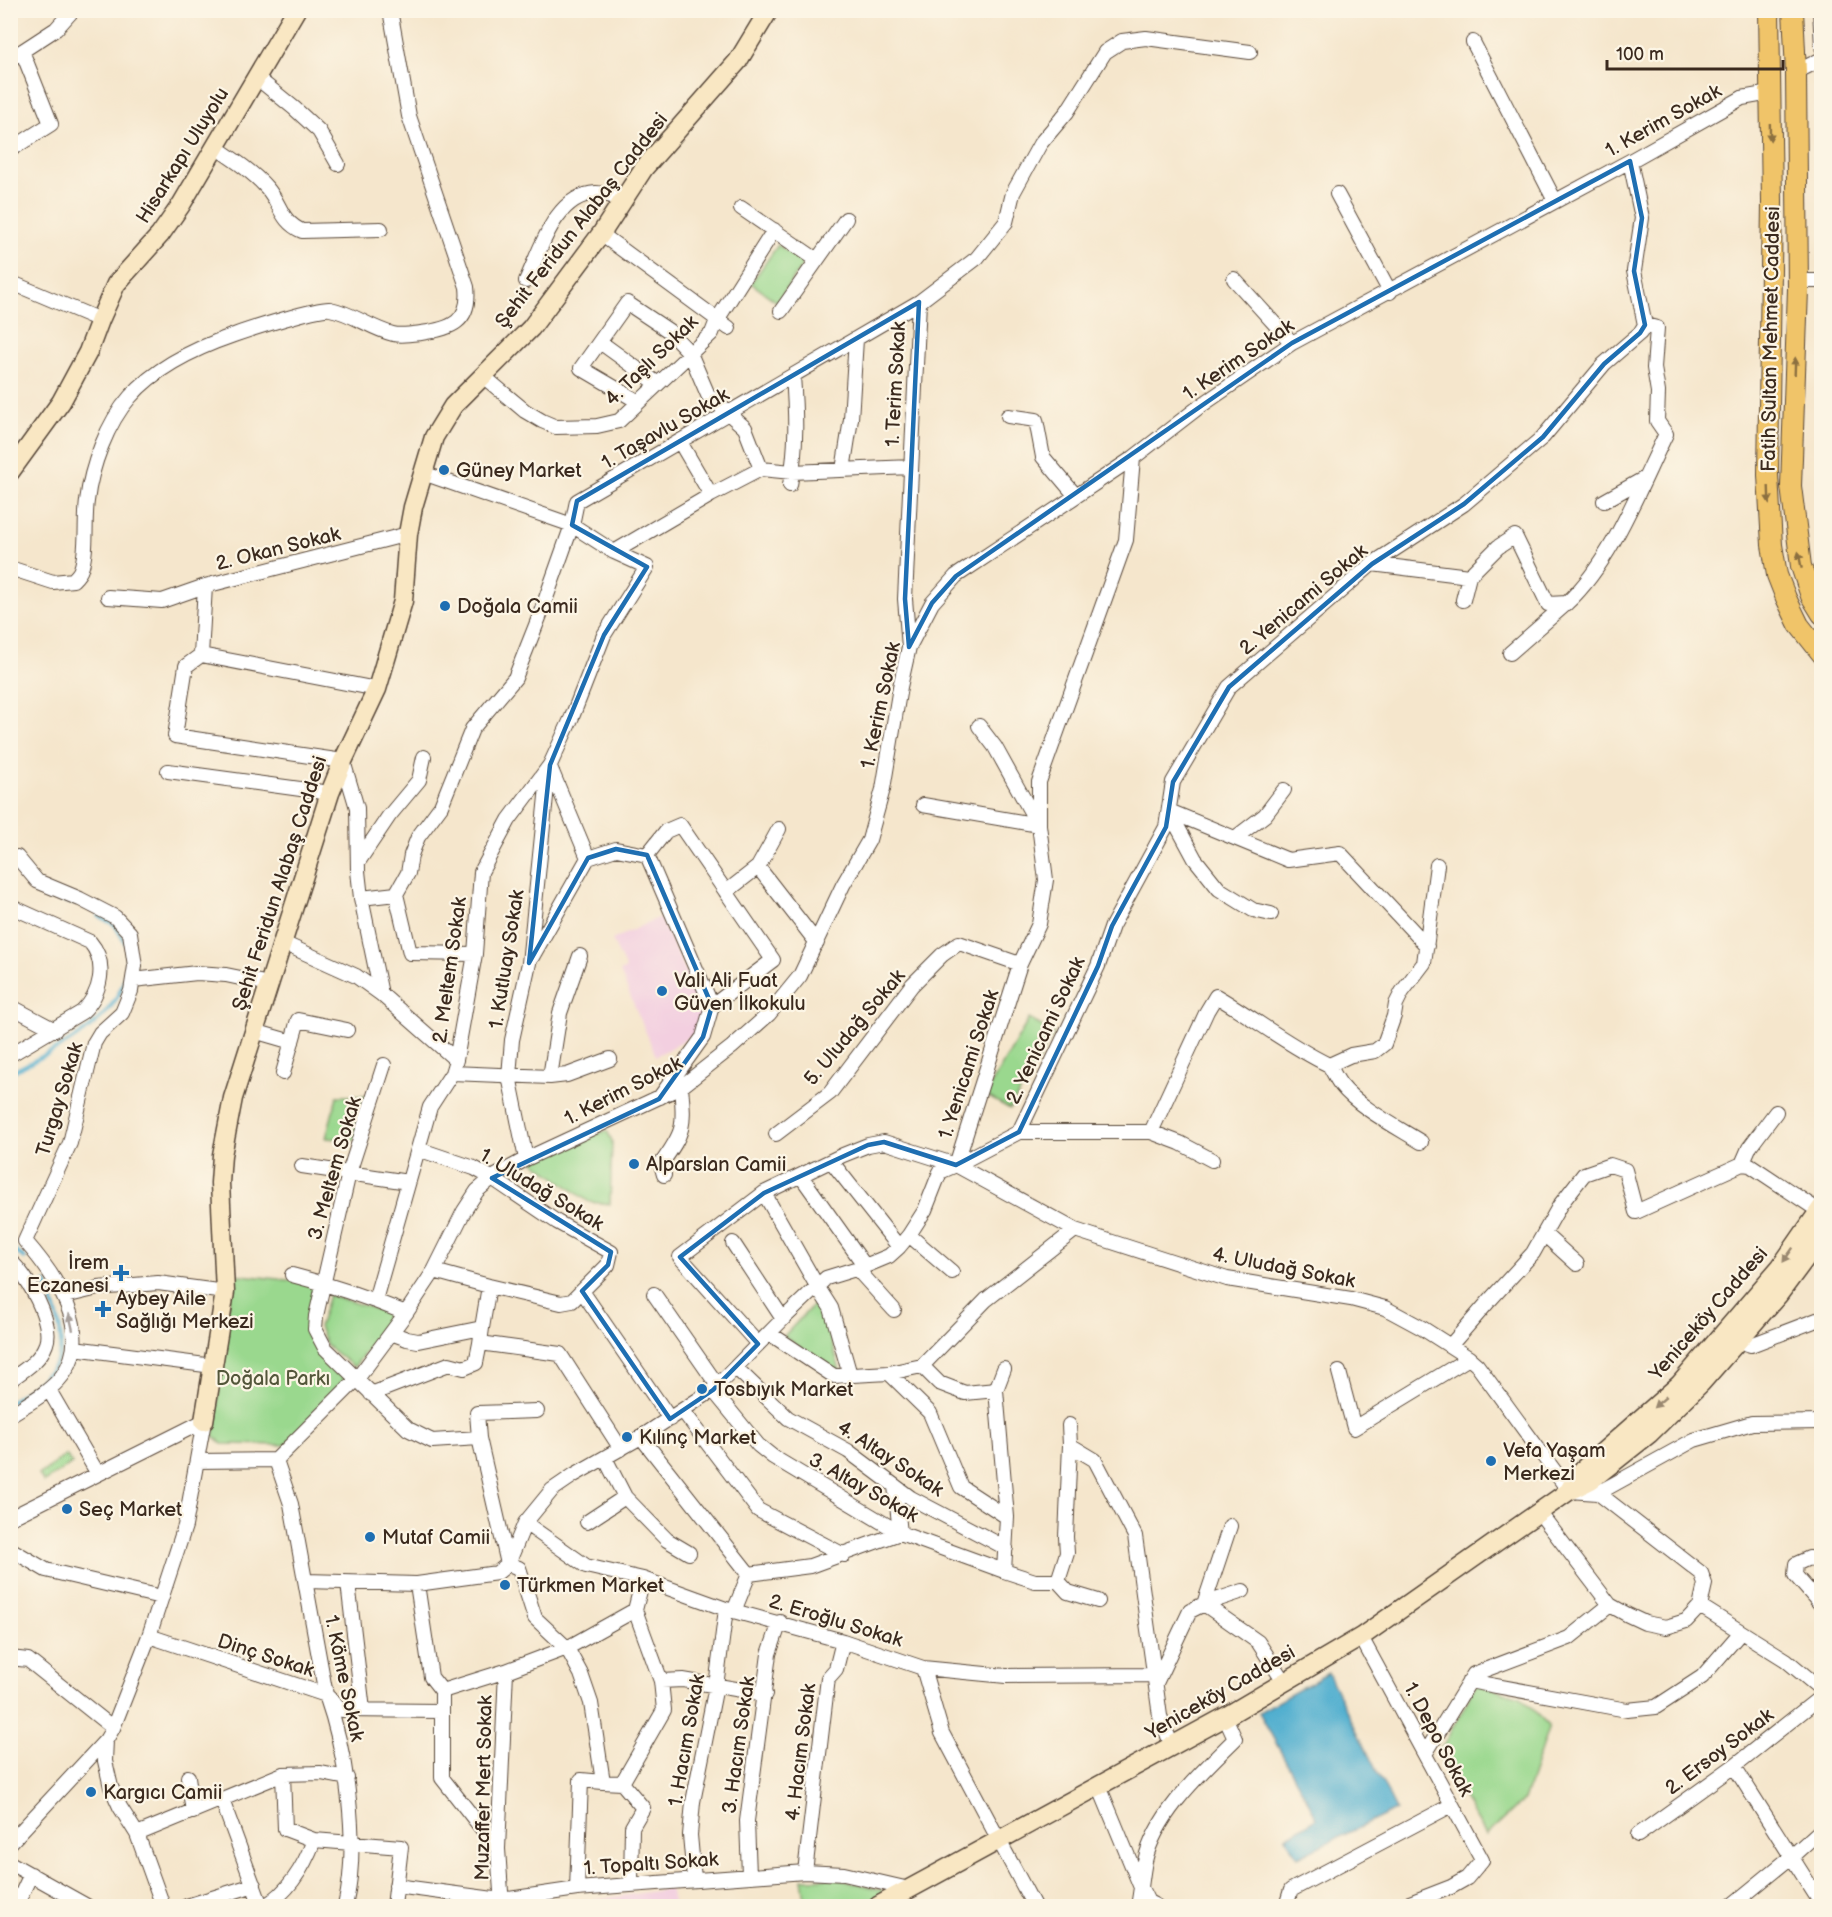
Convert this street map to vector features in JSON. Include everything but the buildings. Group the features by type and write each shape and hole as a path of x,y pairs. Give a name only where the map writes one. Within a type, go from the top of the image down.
{"main road":[{"name":"Fatih Sultan Mehmet Caddesi","path":"1769,10 1772,202 1768,475 1772,545 1777,575 1786,598 1799,625 1821,654"},
{"name":"Fatih Sultan Mehmet Caddesi","path":"1794,10 1797,281 1791,486 1800,566 1811,596 1821,614"}],"street":[{"path":"10,150 51,124 16,55 56,29 73,10"},
{"name":"Hisarkapı Uluyolu","path":"10,472 62,402 88,352 116,284 160,235 181,205 296,10"},
{"path":"10,568 53,582 73,580 81,570 87,500 97,459 108,432 129,398 157,373 189,353 235,334 329,308 394,335 446,329 454,325 462,316 469,303 466,287 409,116 390,10"},
{"name":"Şehit Feridun Alabaş Caddesi","path":"10,1842 109,1734 148,1636 185,1526 225,1292 220,1182 222,1155 233,1098 330,793 377,689 403,601 408,534 413,507 434,437 453,406 531,328 602,234 644,168 738,61 769,10"},
{"path":"1820,10 1821,47"},
{"name":"1. Terim Sokak","path":"909,647 905,599 919,302 978,258 1006,222 1013,193 1040,144 1067,111 1105,52 1122,41 1146,38 1250,52"},
{"path":"1473,42 1555,201"},
{"path":"1796,72 1821,59"},
{"path":"256,77 319,131 338,164"},
{"name":"1. Kerim Sokak","path":"276,1460 357,1379 434,1271 464,1211 477,1191 492,1178 526,1159 681,1087 769,1014 800,976 843,885 869,840 883,789 909,647 932,603 956,576 1133,458 1199,406 1292,343 1390,292 1742,98 1770,93"},
{"path":"215,147 245,168 268,189 283,216 294,227 302,231 381,229"},
{"path":"1510,653 1566,603 1600,564 1666,434 1657,421 1658,392 1654,368 1657,328 1645,325 1634,271 1642,218 1630,161"},
{"path":"526,281 555,218 567,204 581,196 598,193 624,200"},
{"path":"1337,195 1390,292"},
{"path":"741,208 817,260"},
{"path":"781,311 846,219"},
{"name":"4. Taşlı Sokak","path":"483,376 525,411 556,427 597,426 619,421 723,324 774,230"},
{"path":"602,234 723,324"},
{"path":"1234,279 1292,343"},
{"path":"1797,281 1821,282"},
{"path":"10,282 100,320"},
{"name":"1. Taşavlu Sokak","path":"396,894 408,873 411,855 418,837 441,806 472,729 515,678 572,525 577,501 919,302"},
{"path":"639,402 581,368 627,303 669,330 690,353 708,395 745,428 761,469"},
{"name":"2. Yenicami Sokak","path":"1019,1132 1098,966 1112,926 1166,827 1173,782 1229,687 1372,564 1464,504 1543,437 1604,364 1640,333 1645,325"},
{"path":"843,470 851,419 856,339"},
{"path":"600,342 658,384"},
{"path":"791,478 796,450 793,376"},
{"path":"1008,416 1036,420 1043,457 1076,496"},
{"path":"680,442 711,495"},
{"name":"1. Yenicami Sokak","path":"508,1564 525,1523 552,1490 683,1411 715,1388 826,1278 861,1268 889,1256 909,1235 925,1210 940,1172 956,1165 1020,964 1039,924 1046,880 1038,825 1039,782 1126,540 1133,458"},
{"path":"423,473 572,525 614,552 711,495 761,469 791,478 843,470 911,467"},
{"path":"1604,501 1645,478"},
{"name":"2. Okan Sokak","path":"201,655 205,586 408,534"},
{"path":"1463,600 1469,576 1498,547 1515,536 1548,604 1566,603"},
{"name":"2. Meltem Sokak","path":"375,1300 430,1107 454,1066 475,954 481,872 509,820 549,765 572,717 604,635 647,567 614,552"},
{"path":"1372,564 1469,576"},
{"path":"108,597 162,601 205,586"},
{"path":"377,689 201,655 186,666 175,736 343,761 357,808 361,898 381,994"},
{"path":"979,726 995,747 1038,825"},
{"path":"358,862 389,816 419,780 424,757"},
{"path":"549,765 588,858"},
{"name":"1. Kutluay Sokak","path":"526,1159 509,1076 512,1040 529,963 549,765"},
{"path":"168,771 330,793"},
{"path":"1235,838 1265,815 1284,790"},
{"path":"923,805 1038,825"},
{"path":"1168,811 1288,860 1340,853 1427,946"},
{"path":"1168,811 1195,859 1219,889 1253,910 1271,914"},
{"path":"647,855 666,831 680,825 773,960 712,1006 703,1037 658,1099"},
{"path":"726,892 759,867 779,829"},
{"path":"529,963 588,858 616,849 647,855"},
{"path":"647,855 712,1006"},
{"name":"Turgay Sokak","path":"14,860 37,881 115,917 130,933 135,966 131,991 122,1013 100,1033 94,1043 70,1143 25,1241 54,1278"},
{"path":"1329,1065 1351,1055 1375,1051 1384,1044 1396,1004 1402,992 1424,963 1437,865"},
{"path":"759,867 817,943"},
{"path":"361,898 396,894 410,953 475,954"},
{"path":"10,906 90,942 100,959 100,975 90,1004 55,1030 10,1055"},
{"path":"282,943 356,976 381,994 454,1066 509,1076 550,1077 567,1076 610,1059"},
{"name":"5. Uludağ Sokak","path":"776,1134 830,1092 912,985 942,955 959,943 1020,964"},
{"path":"550,1077 560,1013 580,957"},
{"path":"133,980 197,973 226,975 269,984"},
{"path":"1151,1132 1202,1020 1216,996 1292,1045 1329,1065 1341,1085 1353,1097 1421,1142"},
{"path":"10,1006 55,1030"},
{"path":"283,1073 298,1020 347,1030"},
{"path":"254,1031 292,1042"},
{"name":"3. Meltem Sokak","path":"357,1379 326,1348 315,1329 316,1316 349,1173 384,1065"},
{"path":"664,1175 661,1164 678,1140 684,1119 681,1087"},
{"path":"1742,1164 1749,1148 1776,1112"},
{"path":"956,1165 1019,1132 1151,1132 1180,1143 1212,1160"},
{"name":"4. Uludağ Sokak","path":"758,1344 680,1257 765,1193 868,1145 884,1142 956,1165 1075,1230 1227,1279 1351,1299 1385,1308 1450,1346 1477,1365 1569,1491"},
{"name":"1. Uludağ Sokak","path":"418,1149 474,1168 557,1222 611,1252 609,1265 582,1292"},
{"path":"831,1161 899,1247"},
{"path":"1450,1346 1533,1253 1560,1205 1584,1174 1610,1165 1625,1170 1636,1212 1742,1164 1750,1165 1820,1209"},
{"path":"302,1166 408,1182"},
{"path":"801,1176 861,1268 894,1310"},
{"path":"765,1193 831,1308 850,1375"},
{"name":"Yeniceköy Caddesi","path":"1569,1491 1579,1473 1679,1385 1781,1266 1820,1209"},
{"path":"769,1333 834,1376 889,1373 922,1366 986,1300 1075,1230"},
{"path":"1544,1234 1577,1264"},
{"path":"909,1235 952,1272"},
{"name":"Yeniceköy Caddesi","path":"878,1906 1225,1717 1361,1637 1569,1491 1591,1480 1649,1434 1701,1383 1779,1294 1821,1236"},
{"path":"733,1244 783,1319"},
{"path":"10,1261 30,1285 47,1329 47,1341 35,1362 10,1380"},
{"path":"434,1271 561,1303 572,1301 582,1292 670,1419"},
{"path":"292,1275 324,1283 406,1313"},
{"path":"10,1415 49,1390 69,1366 74,1347 74,1329 64,1296 54,1278 30,1285"},
{"path":"64,1296 108,1287 158,1283 225,1292"},
{"path":"371,1394 449,1364 464,1368 476,1363 489,1286"},
{"name":"3. Altay Sokak","path":"654,1294 715,1388 758,1445 773,1457 900,1533 1035,1581 1058,1581"},
{"path":"1738,1341 1751,1345 1821,1318"},
{"path":"391,1333 418,1341 482,1328"},
{"path":"480,1343 560,1354 621,1449"},
{"path":"74,1347 213,1366"},
{"path":"1339,1372 1354,1428 1469,1358"},
{"path":"922,1366 939,1383 965,1393 996,1390"},
{"name":"4. Altay Sokak","path":"736,1368 788,1418 848,1451 911,1498 1006,1548"},
{"path":"1004,1369 996,1390 1007,1517 1004,1571"},
{"path":"889,1373 930,1413 961,1487 1007,1517"},
{"path":"357,1379 408,1429 432,1441 479,1438"},
{"path":"49,1390 98,1474"},
{"path":"508,1564 479,1438 477,1413 537,1411"},
{"path":"683,1411 758,1510 843,1555"},
{"path":"10,1518 204,1421"},
{"path":"1569,1491 1598,1493 1694,1440 1752,1423 1821,1422"},
{"path":"1069,1425 1067,1553 1058,1581 1068,1592 1098,1601"},
{"path":"641,1437 749,1574 810,1566 900,1533 895,1486"},
{"path":"1070,1445 1095,1460 1135,1536 1160,1716 1172,1746"},
{"path":"605,1458 625,1497 667,1540 689,1553"},
{"path":"197,1461 276,1460"},
{"name":"1. Köme Sokak","path":"276,1460 291,1504 326,1695 336,1724 347,1779 351,1876 345,1906"},
{"path":"1539,1512 1611,1605 1645,1623 1666,1628 1686,1621 1700,1606 1705,1584 1701,1573 1598,1493"},
{"path":"587,1522 625,1497"},
{"name":"2. Eroğlu Sokak","path":"525,1523 586,1566 643,1580 730,1610 843,1641 922,1668 1005,1676 1156,1679"},
{"path":"1204,1604 1230,1526"},
{"path":"10,1549 46,1570 161,1597"},
{"path":"1821,1560 1809,1558 1796,1564 1795,1575 1821,1606"},
{"path":"306,1581 417,1584 497,1573 508,1564"},
{"path":"508,1564 519,1568 535,1618 567,1648 581,1674 591,1703 603,1782"},
{"name":"1. Hacım Sokak","path":"694,1880 690,1835 693,1802 730,1610 749,1574"},
{"path":"622,1783 664,1710 661,1681 635,1610 643,1580"},
{"path":"348,1582 363,1710"},
{"path":"417,1584 431,1677 442,1691 442,1778 498,1849"},
{"path":"1156,1679 1190,1611 1243,1591"},
{"path":"1204,1604 1258,1642 1284,1682"},
{"path":"1425,1754 1474,1674 1569,1638 1611,1605"},
{"path":"1700,1606 1786,1660 1821,1690"},
{"path":"442,1691 506,1671 567,1648 635,1610"},
{"name":"3. Hacım Sokak","path":"749,1875 747,1821 769,1654 780,1622"},
{"path":"1469,1681 1627,1710 1656,1707 1702,1677 1741,1632"},
{"name":"Dinç Sokak","path":"148,1636 326,1695 342,1710 441,1711"},
{"name":"1. Depo Sokak","path":"1361,1637 1482,1860 1467,1878 1451,1887 1402,1906"},
{"name":"4. Hacım Sokak","path":"805,1872 828,1678 836,1670 843,1641"},
{"path":"10,1658 28,1660 109,1734 105,1761 111,1787 120,1807 137,1834 163,1906"},
{"path":"922,1668 942,1733 1034,1906"},
{"name":"Muzaffer Mert Sokak","path":"502,1903 498,1849 506,1671"},
{"path":"661,1681 683,1680 765,1694"},
{"name":"2. Ersoy Sokak","path":"1638,1835 1734,1766 1821,1696"},
{"path":"1138,1906 1146,1860 1156,1834 1172,1807 1203,1770 1235,1739 1225,1717"},
{"path":"1734,1766 1821,1905"},
{"path":"137,1834 283,1774 321,1773 347,1779"},
{"path":"283,1774 285,1829 314,1840 401,1847 394,1906"},
{"path":"188,1778 193,1812"},
{"path":"577,1889 581,1780 622,1783 643,1808 632,1827 631,1884"},
{"path":"1099,1786 1142,1890 1148,1902 1156,1906"},
{"path":"222,1800 261,1906"},
{"path":"1286,1906 1291,1890 1452,1804"},
{"path":"1735,1905 1821,1829"},
{"path":"265,1906 277,1899 290,1886 308,1856 314,1840"},
{"path":"10,1863 87,1906"},
{"name":"1. Topaltı Sokak","path":"396,1886 502,1903 577,1889 805,1872 844,1874 909,1889"},
{"path":"16,1906 30,1874"},
{"path":"187,1906 254,1885"}],"highlighted area":[{"path":"1630,161 1642,218 1634,271 1645,325 1640,333 1604,364 1543,437 1464,504 1372,564 1229,687 1173,782 1166,827 1112,926 1098,966 1019,1132 956,1165 884,1142 868,1145 764,1193 680,1257 758,1344 713,1390 670,1419 582,1291 608,1265 611,1252 492,1178 659,1099 703,1037 712,1006 647,855 616,849 588,858 529,963 550,765 604,635 647,567 572,525 577,501 919,302 905,599 909,647 932,603 956,576 1292,343"}],"shaded area":[{"name":"Vali Ali Fuat Güven İlkokulu","path":"660,917 704,1010 698,1032 656,1056 620,972 626,969 612,940"},
{"path":"670,1889 674,1906 552,1906"}],"green space":[{"path":"778,245 804,263 777,302 751,283"},
{"path":"1029,1019 1054,1033 1010,1109 985,1095"},
{"path":"337,1096 369,1096 355,1140 326,1138"},
{"path":"607,1131 612,1141 610,1204 589,1202 533,1161 597,1133"},
{"name":"Doğala Parkı","path":"232,1274 315,1283 311,1319 314,1343 349,1375 285,1445 222,1444 214,1436"},
{"path":"329,1295 388,1313 388,1323 354,1367 327,1346 319,1327"},
{"path":"814,1304 822,1309 840,1370 835,1372 784,1336"},
{"path":"66,1455 72,1463 44,1482 39,1475"},
{"path":"1477,1684 1521,1697 1549,1726 1524,1800 1486,1835 1440,1758 1440,1751"},
{"path":"838,1878 882,1890 885,1897 867,1906 806,1906 802,1879"}],"water":[{"path":"1328,1673 1396,1810 1298,1857 1286,1837 1317,1818 1259,1712"}],"waterway":[{"path":"29,882 52,898 74,903"},
{"path":"99,916 115,925 126,944"},
{"path":"10,1073 69,1042 104,1014 117,997 125,977 127,955"},
{"path":"10,1248 25,1258"},
{"path":"10,1402 46,1375 59,1357 61,1347 59,1324 46,1283"}],"place":[{"name":"Güney Market","path":"444,470"},
{"name":"Doğala Camii","path":"445,606"},
{"name":"Vali Ali Fuat Güven İlkokulu","path":"662,991"},
{"name":"Alparslan Camii","path":"634,1164"},
{"name":"İrem Eczanesi","path":"121,1273"},
{"name":"Aybey Aile Sağlığı Merkezi","path":"103,1309"},
{"name":"Tosbıyık Market","path":"702,1389"},
{"name":"Kılınç Market","path":"627,1437"},
{"name":"Vefa Yaşam Merkezi","path":"1491,1461"},
{"name":"Seç Market","path":"67,1509"},
{"name":"Mutaf Camii","path":"370,1537"},
{"name":"Türkmen Market","path":"505,1585"},
{"name":"Kargıcı Camii","path":"91,1792"}]}
